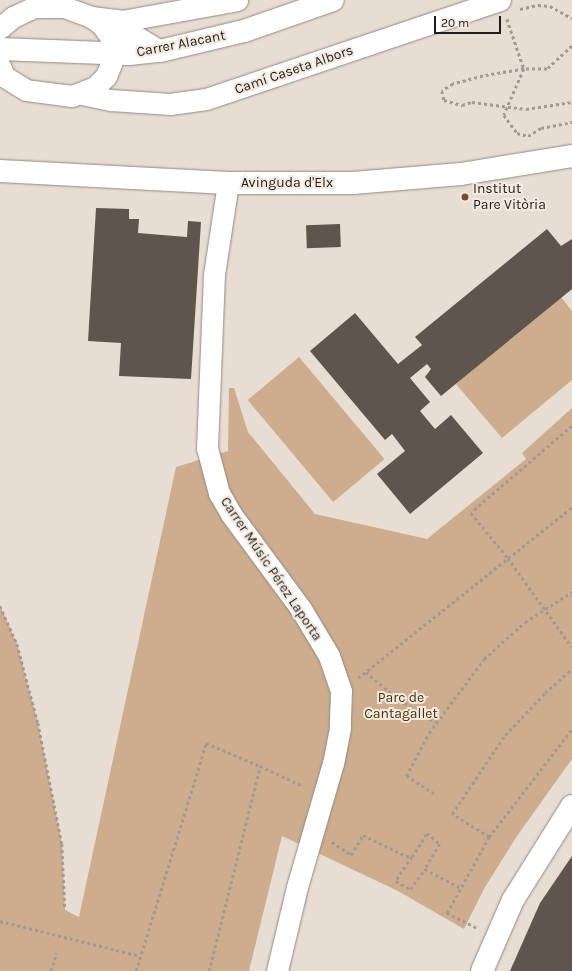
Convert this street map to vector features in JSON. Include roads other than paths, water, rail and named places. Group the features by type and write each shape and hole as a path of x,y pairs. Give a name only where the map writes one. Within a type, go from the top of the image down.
{"street":[{"path":"96,21 122,21 238,0"},
{"name":"Carrer Alacant","path":"0,49 115,54 160,51 244,32 333,0"},
{"path":"1,24 26,10 43,6 64,7 137,37 160,51"},
{"name":"Camí Caseta Albors","path":"82,94 117,101 170,104 206,99 507,8"},
{"path":"96,21 110,36 115,54 106,76"},
{"path":"1,73 18,86 34,92 64,96 82,94 95,87 106,76 160,51"},
{"name":"Avinguda d'Elx","path":"0,171 228,183 316,184 411,180 502,169 572,156"},
{"name":"Carrer Músic Pérez Laporta","path":"228,183 214,274 207,448 219,494 231,514 301,609 330,656 341,691 340,728 324,796 277,971"},
{"path":"482,971 513,900 572,806"}],"place":[{"name":"Institut Pare Vitòria","path":"465,197"}],"park label":[{"name":"Parc de Cantagallet","path":"401,706"}]}
